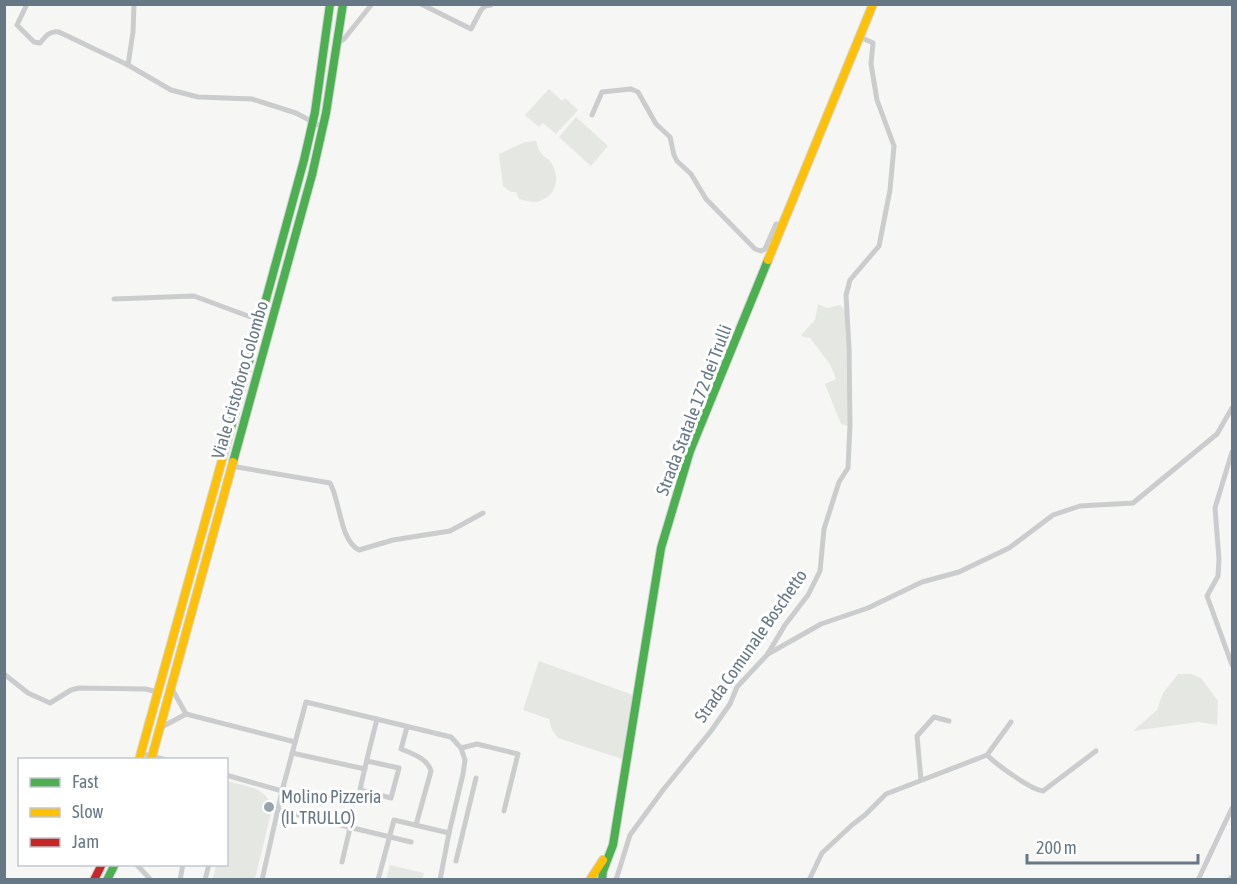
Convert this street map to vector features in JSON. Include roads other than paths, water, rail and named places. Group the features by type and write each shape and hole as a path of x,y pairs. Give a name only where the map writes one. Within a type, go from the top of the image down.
{"main road":[{"name":"Viale Cristoforo Colombo","path":"140,756 313,123 330,4"},
{"name":"Viale Cristoforo Colombo","path":"151,758 324,128 343,4"},
{"name":"Strada Statale 172 dei Trulli","path":"602,879 613,844 661,548 690,451 873,4"},
{"path":"590,879 613,844"}],"street":[{"path":"27,4 17,25 34,42 40,43 48,34 59,32 128,65 171,90 198,97 252,99 296,113 324,128"},
{"path":"128,65 134,4"},
{"path":"337,44 344,39 372,4"},
{"path":"421,4 471,29 481,10 490,5"},
{"name":"Strada Comunale Boschetto","path":"616,879 630,835 717,722 730,704 737,687 767,655 785,625 808,595 820,571 824,529 839,482 848,468 850,425 846,294 850,280 879,246 890,190 894,146 877,100 871,64 873,43 860,36"},
{"path":"592,115 602,92 631,89 638,92 656,124 670,136 677,160 691,174 706,199 742,238 761,251 765,249 776,224 783,225"},
{"path":"114,299 194,296 260,319"},
{"path":"767,655 821,624 868,608 922,582 960,572 1009,548 1053,514 1080,506 1133,503 1217,434 1233,408"},
{"path":"1233,452 1215,508 1218,576 1207,596 1233,665"},
{"path":"231,466 312,478 330,483 337,499 344,528 354,548 359,550 393,540 450,531 483,513"},
{"path":"207,511 218,514"},
{"path":"4,674 28,693 50,703 70,690 78,688 146,689 157,692"},
{"path":"170,686 186,714"},
{"path":"262,879 282,791 306,702 451,737 461,748 465,760 440,879"},
{"path":"159,728 186,714 295,742"},
{"path":"921,780 917,736 934,717 949,721"},
{"path":"367,761 399,768 391,798 360,790 376,719"},
{"path":"809,879 822,853 866,815 886,794 987,755 1011,722"},
{"path":"407,727 402,749 423,759 429,764 431,771 416,825"},
{"path":"461,748 477,744 518,754 504,811"},
{"path":"987,755 1024,782 1038,790 1043,790 1096,751"},
{"path":"292,753 365,769"},
{"path":"140,756 151,758"},
{"path":"228,776 282,791"},
{"path":"456,861 476,778"},
{"path":"458,797 471,800"},
{"path":"1198,879 1233,807"},
{"path":"278,810 411,842"},
{"path":"378,879 394,820 449,833"},
{"path":"342,862 350,828"},
{"path":"138,866 149,879"}],"place":[{"name":"Molino Pizzeria (IL TRULLO)","path":"269,807"}]}
